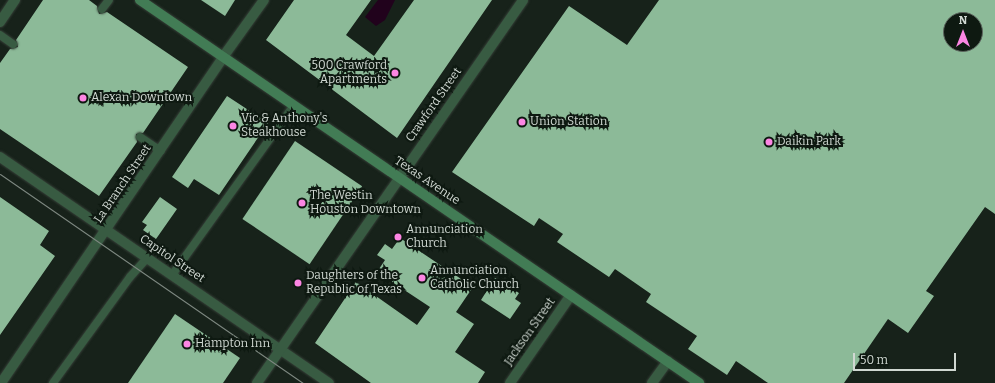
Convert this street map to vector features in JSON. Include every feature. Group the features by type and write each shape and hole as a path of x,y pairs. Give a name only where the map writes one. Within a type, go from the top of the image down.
{"main road":[{"name":"Texas Avenue","path":"140,0 699,383"}],"street":[{"path":"0,22 15,0"},
{"name":"La Branch Street","path":"1,383 107,231 223,57 264,0"},
{"name":"Crawford Street","path":"257,383 523,0"},
{"name":"Capitol Street","path":"0,157 329,383"},
{"name":"Jackson Street","path":"510,383 571,295"},
{"path":"652,383 668,361"}],"lane":[{"path":"102,9 109,0"},
{"path":"0,35 13,44"},
{"path":"172,275 294,105"},
{"path":"140,137 161,151"},
{"path":"53,383 127,281 147,258"}],"shaded area":[{"path":"378,0 395,0 385,20 376,26 365,17"}],"building":[{"name":"Alexan Downtown","path":"43,0 89,0 97,6 99,14 107,12 188,67 143,133 136,134 137,142 99,196 0,129 0,63 10,49 18,47 16,40"},
{"path":"201,0 235,0 225,16"},
{"name":"500 Crawford Apartments","path":"294,0 371,0 346,35 374,56 414,0 492,0 397,138 266,40"},
{"name":"Daikin Park","path":"659,0 995,0 995,214 985,207 926,291 934,296 908,333 888,319 844,383 768,383 736,361 727,375 688,349 697,336 646,302 651,294 615,269 609,277 557,242 563,234 539,218 534,226 452,172 569,6 627,45"},
{"path":"227,96 268,123 219,195 194,179 188,188 172,177"},
{"name":"The Westin Houston Downtown","path":"295,141 362,186 310,264 242,219"},
{"path":"0,197 49,231 40,245 55,256 0,335"},
{"path":"160,197 177,209 156,239 143,230 147,225 142,222"},
{"path":"400,238 473,287 456,312 474,324 455,352 485,372 478,383 371,383 315,343 356,282 417,325 430,307 377,272 385,260 377,255 385,244 392,249"},
{"path":"495,278 519,293 515,299 521,303 510,319 481,300"},
{"name":"Hampton Inn","path":"175,314 240,358 223,383 128,383"}],"tram line":[{"path":"0,174 303,383"}],"place":[{"name":"500 Crawford Apartments","path":"395,73"},
{"name":"Alexan Downtown","path":"83,98"},
{"name":"Union Station","path":"522,122"},
{"name":"Vic & Anthony's Steakhouse","path":"233,126"},
{"name":"Daikin Park","path":"769,142"},
{"name":"The Westin Houston Downtown","path":"302,203"},
{"name":"Annunciation Church","path":"398,237"},
{"name":"Annunciation Catholic Church","path":"422,278"},
{"name":"Daughters of the Republic of Texas","path":"298,283"},
{"name":"Hampton Inn","path":"187,344"}]}
